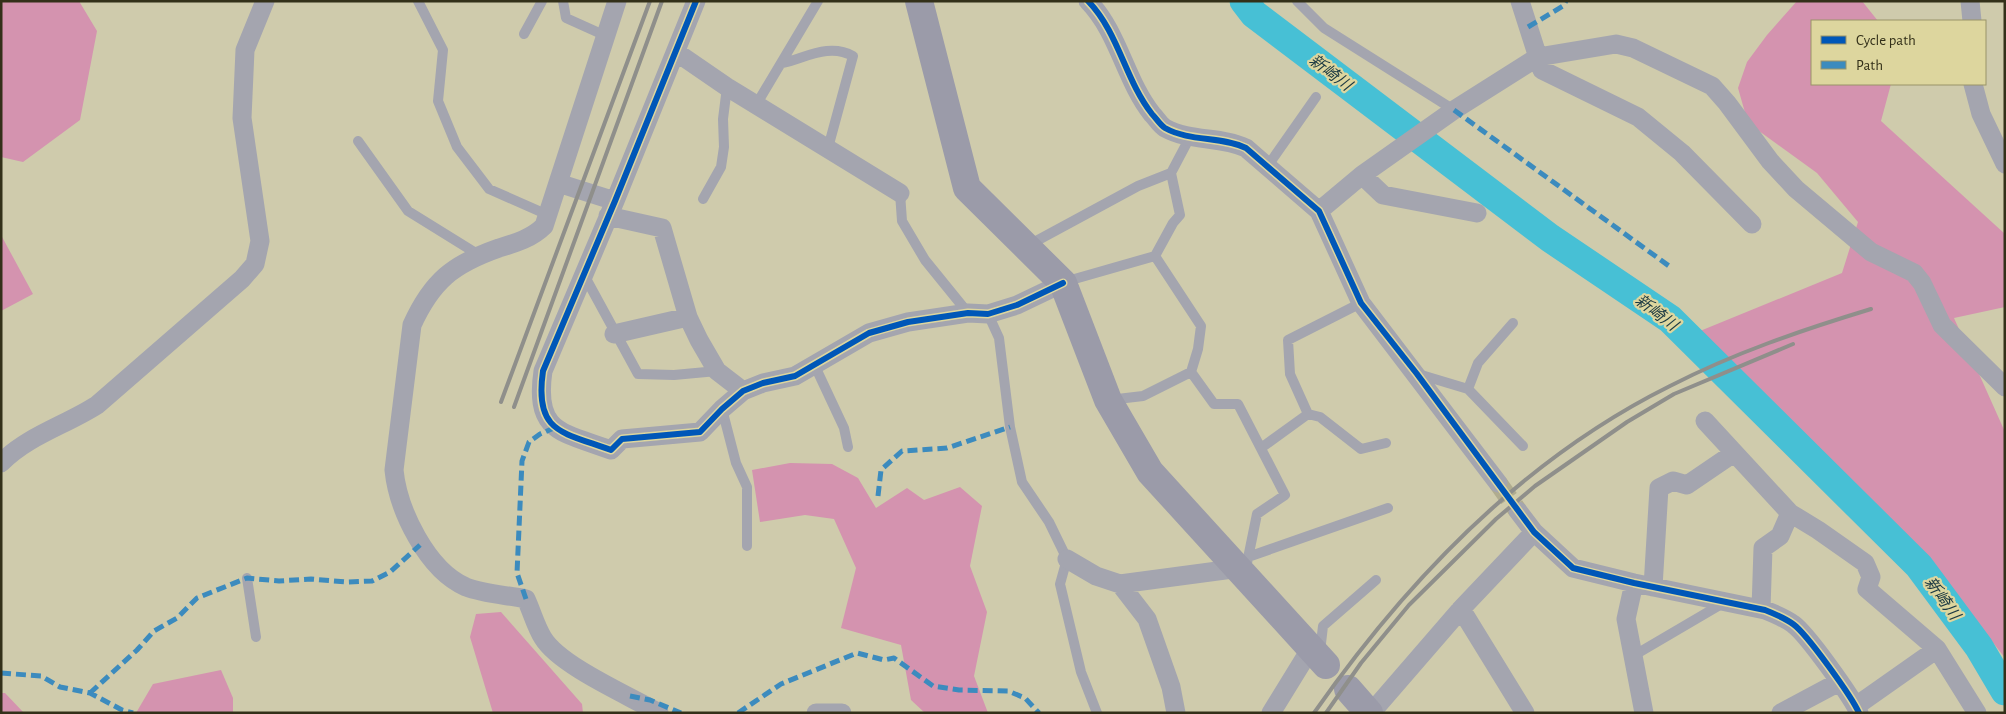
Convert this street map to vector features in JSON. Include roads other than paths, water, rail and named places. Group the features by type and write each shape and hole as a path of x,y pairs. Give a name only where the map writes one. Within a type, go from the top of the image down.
{"street":[{"path":"1,463 24,444 77,418 97,405 242,280 255,264 260,241 242,118 245,50 265,1"},
{"path":"617,1 544,226 536,234 479,255 444,276 430,290 412,325 394,470 396,490 420,545 446,574 466,587 526,600 544,639 554,651 573,666 660,713"},
{"path":"696,1 543,371 540,389 543,410 554,428 610,450 622,439 700,432 742,391 763,383 795,376 869,333 908,322 968,313 988,314 1017,305 1063,283"},
{"path":"919,1 966,188 1063,283 1108,400 1150,472 1244,563 1319,657 1271,713"},
{"path":"1088,1 1113,39 1140,99 1164,128 1190,137 1234,143 1246,148 1319,211 1360,302 1417,374 1498,483"},
{"path":"1520,1 1542,70 1638,118 1682,153 1752,224"},
{"path":"1970,1 1972,20"},
{"path":"1319,211 1362,175 1448,114 1538,58 1616,44 1633,48 1712,86 1770,161 1796,189 1871,252 1914,273 1922,283 1942,325 2005,387"},
{"path":"676,52 727,87 900,193"},
{"path":"1973,85 1981,114 2005,164"},
{"path":"1362,175 1383,195 1477,212"},
{"path":"558,183 612,208 662,228 688,317 717,371 742,391"},
{"path":"614,334 688,317"},
{"path":"1705,421 1790,513 1865,563 1871,578 1867,589 1937,648 1977,713"},
{"path":"1653,587 1659,488 1673,481 1687,485 1734,453"},
{"path":"1518,511 1534,532 1574,568 1634,583 1761,609 1780,616 1795,625 1858,709 1937,648"},
{"path":"1761,609 1763,548 1780,536 1790,513"},
{"path":"1348,689 1370,713 1461,609 1534,532"},
{"path":"1067,559 1096,576 1120,584 1244,563"},
{"path":"1634,583 1626,618 1644,713"},
{"path":"1120,584 1147,618 1171,687 1176,713"},
{"path":"1461,609 1525,713"},
{"path":"1781,713 1839,682"},
{"path":"816,713 842,713"}],"lane":[{"path":"418,1 443,50 438,101 458,147 489,189 548,215"},
{"path":"524,34 542,1"},
{"path":"564,1 566,18 606,36"},
{"path":"756,105 818,1"},
{"path":"1296,1 1324,28 1448,114"},
{"path":"782,63 829,49 844,51 853,56 828,148"},
{"path":"703,199 721,168 724,147 723,120 727,87"},
{"path":"1267,167 1316,97"},
{"path":"1063,283 1155,256 1173,223 1180,216 1171,173 1190,137"},
{"path":"358,141 408,211 479,255"},
{"path":"1025,247 1138,186 1171,173"},
{"path":"900,193 902,221 924,260 968,313"},
{"path":"1108,400 1143,396 1191,372 1198,349 1201,326 1155,256"},
{"path":"584,274 614,334 638,374 717,371"},
{"path":"1308,414 1290,374 1288,340 1360,302"},
{"path":"988,314 999,338 1010,427 1022,482 1049,522 1067,559 1060,584 1081,672 1097,713"},
{"path":"1468,389 1478,363 1513,324"},
{"path":"814,364 844,428 848,447"},
{"path":"1191,372 1214,404 1238,404 1285,495 1257,514 1244,563"},
{"path":"1417,374 1468,389 1523,446"},
{"path":"722,409 736,463 747,487 747,546"},
{"path":"1261,448 1308,414 1320,417 1361,449 1386,443"},
{"path":"1244,563 1388,508"},
{"path":"247,578 256,637"},
{"path":"1319,657 1323,626 1376,580"},
{"path":"1633,656 1726,602"}],"waterway":[{"name":"新崎川","path":"1244,1 1254,14 1550,238 1670,319 1919,566 1979,647 2005,691"}],"tunnel":[{"path":"1498,483 1518,511"}],"railway":[{"path":"501,402 650,1"},
{"path":"514,407 662,1"},
{"path":"1314,713 1388,616 1429,570 1517,486 1565,449 1616,416 1694,374 1769,343 1871,309"},
{"path":"1326,713 1361,663 1409,605 1496,519 1535,486 1627,422 1674,394 1793,344"}]}
